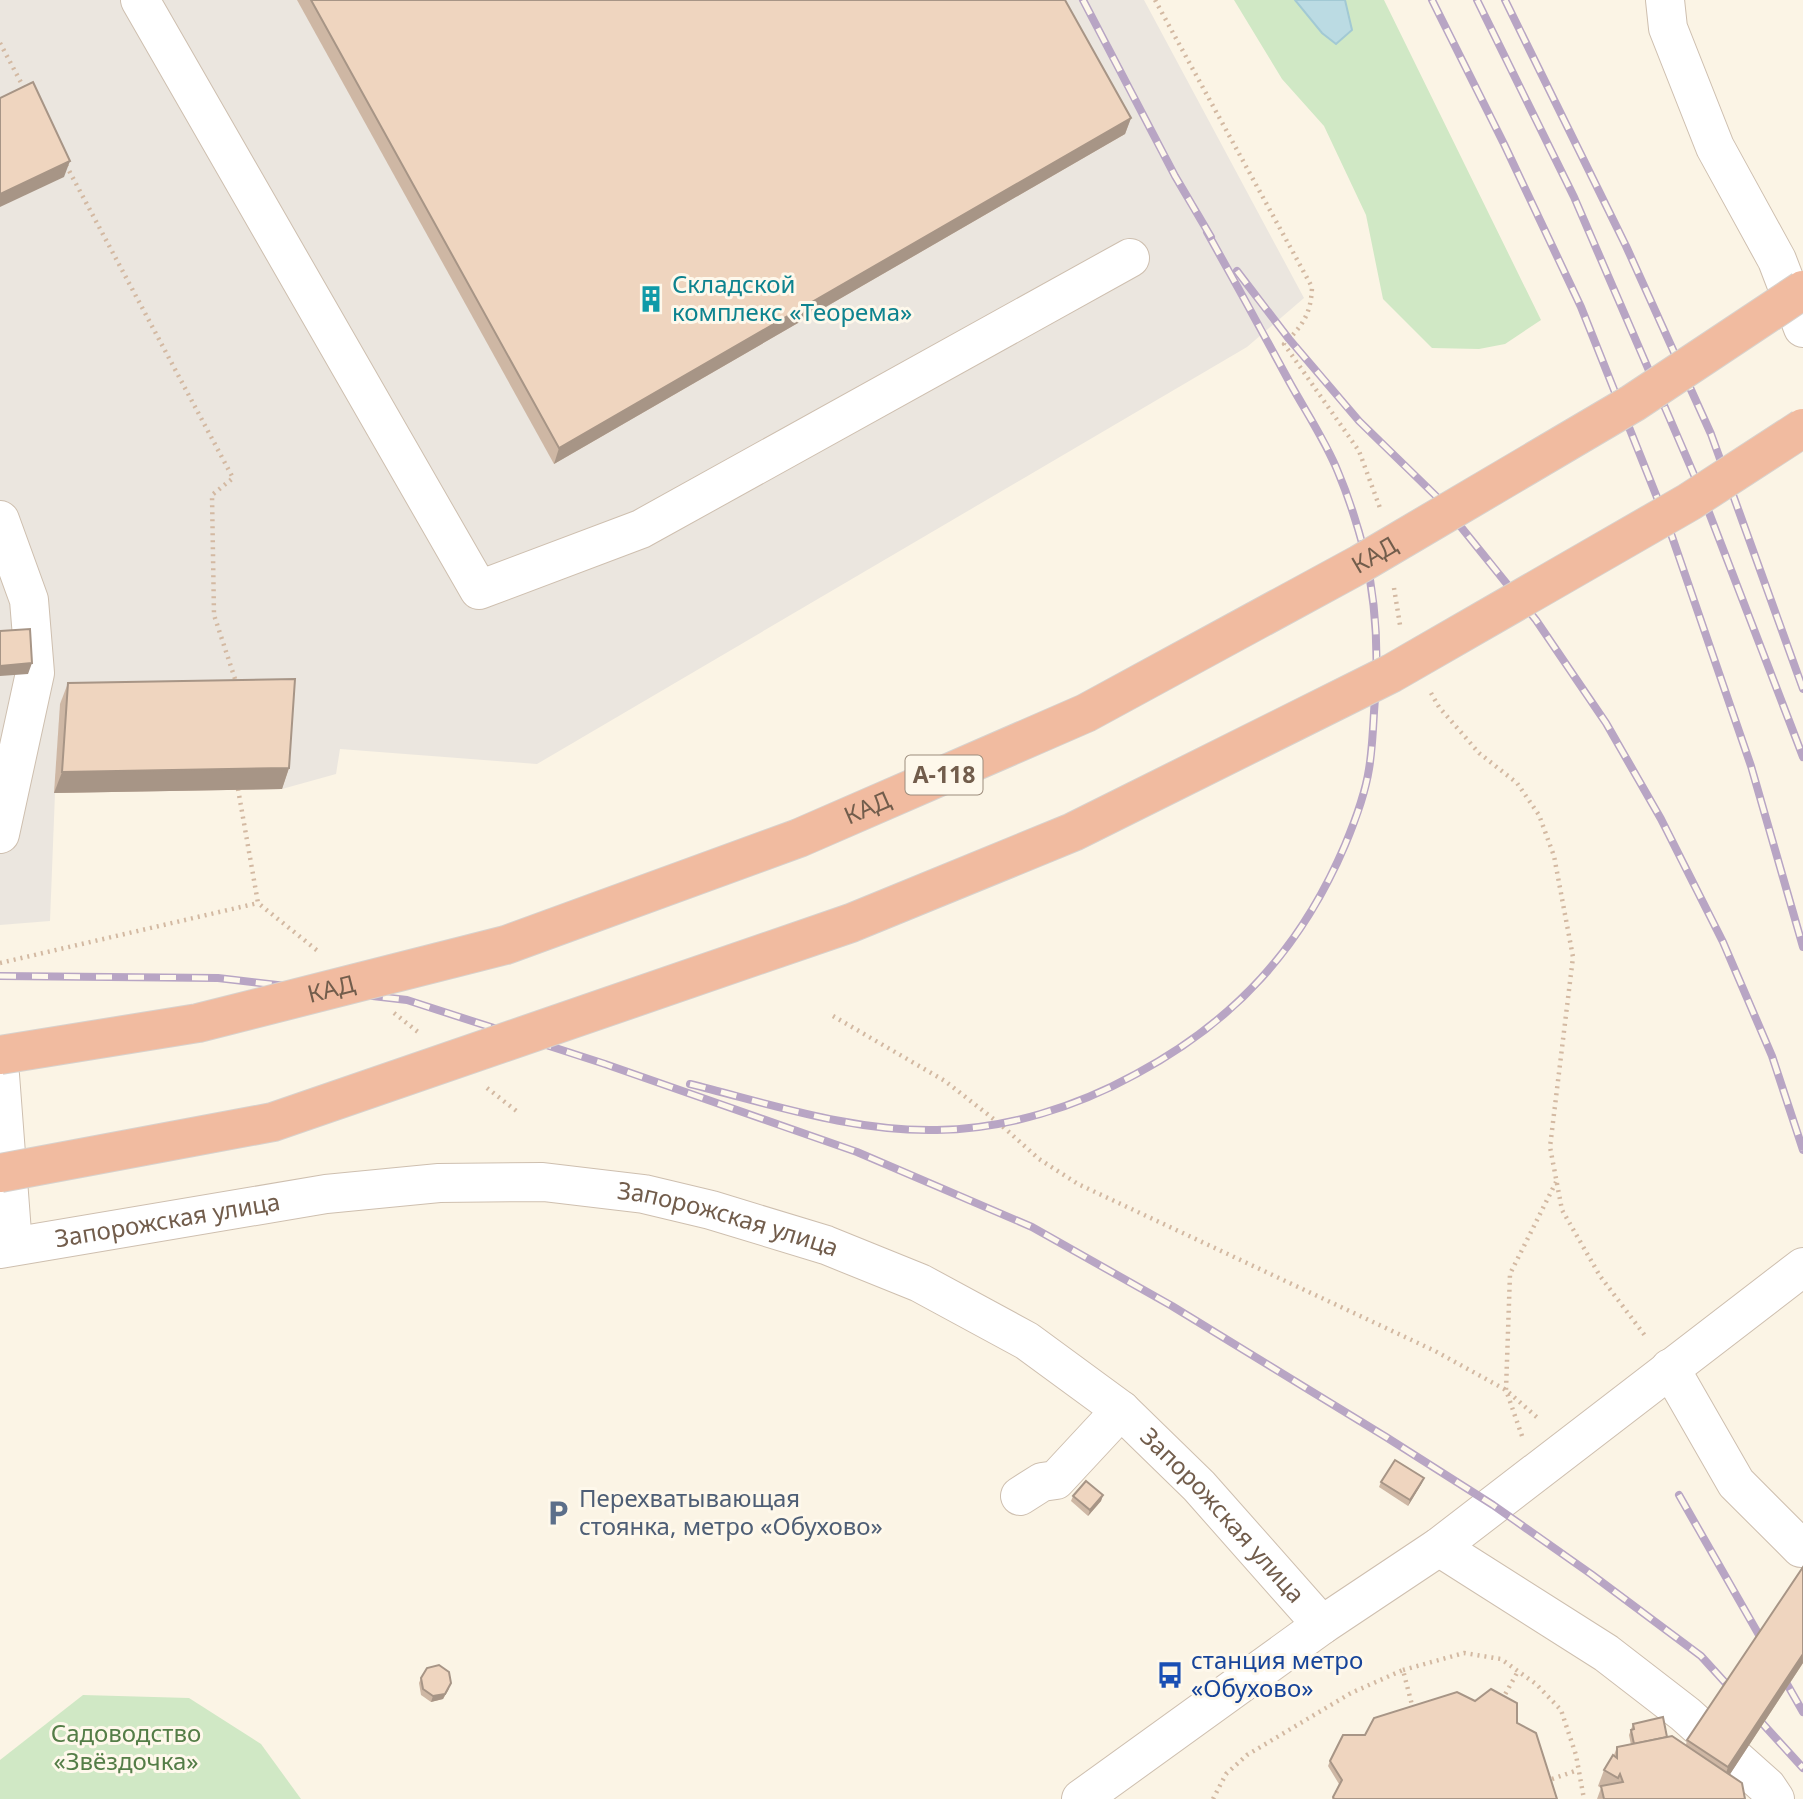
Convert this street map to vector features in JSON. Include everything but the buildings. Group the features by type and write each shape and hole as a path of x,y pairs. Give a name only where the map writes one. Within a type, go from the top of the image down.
{"highway":[{"name":"КАД","path":"0,1055 198,1023 506,945 799,838 1086,713 1360,564 1633,403 1803,290"},
{"path":"0,1173 273,1122 851,923 1048,842 1392,673 1689,502 1803,428"}],"street":[{"path":"140,0 479,590 641,529 1130,258"},
{"path":"1665,0 1668,28 1715,146 1777,260 1803,328"},
{"path":"0,520 29,600 35,673 0,834"},
{"path":"0,1075 7,1248"},
{"name":"Запорожская улица","path":"7,1248 326,1194 439,1183 542,1182 644,1194 711,1210 826,1245 920,1283 1027,1340 1121,1410 1199,1486 1322,1625"},
{"path":"1104,1792 1322,1625 1439,1547 1803,1267"},
{"path":"1670,1368 1736,1483 1801,1548"},
{"path":"1030,1505 1055,1498 1056,1480 1121,1410"},
{"path":"1439,1547 1606,1653 1685,1714 1768,1787 1775,1799"}],"path":[{"path":"1156,0 1312,288 1311,307 1298,329 1284,344 1359,451 1381,511"},
{"path":"0,43 26,92"},
{"path":"65,164 233,478 212,495 214,615 239,692"},
{"path":"1393,583 1402,635"},
{"path":"1426,683 1439,707 1479,753 1517,783 1539,814 1554,856 1573,957 1550,1147 1562,1210 1600,1276 1670,1368"},
{"path":"0,962 258,903"},
{"path":"833,1016 945,1081 1039,1159 1078,1184 1435,1351 1506,1390 1569,1447"},
{"path":"1523,1482 1523,1438 1506,1390 1510,1274 1556,1181"},
{"path":"1213,1799 1226,1774 1247,1755 1351,1693 1403,1670 1464,1653 1501,1658 1536,1684 1561,1710 1576,1755 1584,1799"},
{"path":"1403,1670 1412,1705"},
{"path":"1502,1701 1518,1671"},
{"path":"1552,1779 1578,1770"}],"shaded area":[{"path":"0,0 1144,0 1304,298 1247,347 537,764 340,749 336,774 282,789 55,793 50,921 0,925"}],"green space":[{"path":"1234,0 1384,0 1541,320 1505,344 1479,349 1432,348 1383,299 1366,215 1324,126 1282,79"},
{"name":"Садоводство «Звёздочка»","path":"83,1695 189,1698 261,1744 301,1799 0,1799 0,1760"}],"water":[{"path":"1295,0 1345,0 1352,30 1336,44 1322,33"}],"railway":[{"path":"1083,0 1175,176 1211,237"},
{"path":"1432,0 1581,307 1668,525 1751,766 1803,947"},
{"path":"1477,0 1574,197 1698,484 1803,757"},
{"path":"1505,0 1626,246 1711,434 1803,689"},
{"path":"690,1084 812,1115 874,1126 937,1130 1015,1121 1089,1097 1172,1053 1234,1005 1286,949 1308,917 1345,845 1367,779 1372,748 1376,672 1372,594 1359,533 1333,461 1207,232"},
{"path":"1237,271 1289,339 1359,421 1436,496 1536,620 1606,723 1661,819 1723,942 1772,1056 1803,1150"},
{"path":"0,976 218,978 407,1000 605,1064 857,1152 1032,1227 1172,1306 1493,1505 1701,1656 1803,1768"},
{"path":"1679,1495 1803,1712"}],"place":[{"name":"Складской комплекс «Теорема»","path":"651,299"},
{"name":"Перехватывающая стоянка, метро «Обухово»","path":"558,1513"},
{"name":"станция метро «Обухово»","path":"1170,1675"}]}
